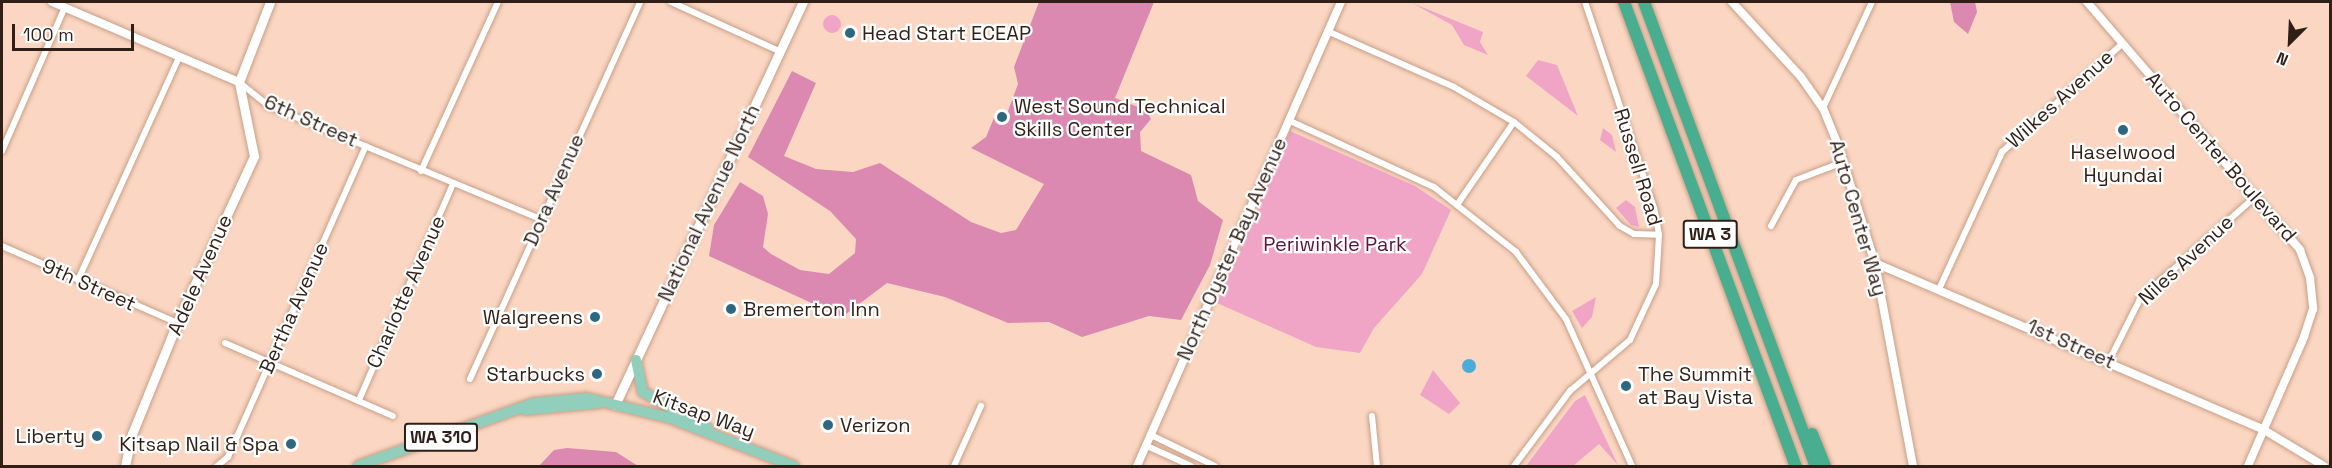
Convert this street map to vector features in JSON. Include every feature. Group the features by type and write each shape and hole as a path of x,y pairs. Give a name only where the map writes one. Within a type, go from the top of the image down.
{"highway":[{"name":"WA 3","path":"1624,2 1796,466"},
{"name":"WA 3","path":"1644,2 1816,466"},
{"path":"1778,361 1825,466"}],"main road":[{"path":"239,82 270,2"},
{"name":"National Avenue North","path":"615,405 803,2"},
{"name":"Adele Avenue","path":"125,466 132,434 177,323 254,156 239,82"},
{"path":"636,360 643,392 690,414 715,434"},
{"name":"Kitsap Way","path":"358,466 554,400 587,398 715,434 794,466"}],"street":[{"name":"6th Street","path":"52,2 239,82 269,106 540,219"},
{"path":"421,171 498,2"},
{"name":"Dora Avenue","path":"470,379 540,219 640,2"},
{"path":"671,2 781,52"},
{"name":"North Oyster Bay Avenue","path":"1137,466 1341,2"},
{"name":"Russell Road","path":"1514,466 1570,391 1621,351 1647,310 1657,278 1659,235 1585,2"},
{"name":"Auto Center Way","path":"1732,2 1823,108 1875,263 1913,466"},
{"path":"1823,108 1872,2"},
{"name":"Auto Center Boulevard","path":"2087,2 2300,250 2310,278 2313,309 2248,466"},
{"path":"2,151 65,7"},
{"path":"1327,31 1454,87 1514,122 1557,157 1620,226 1634,234 1659,235"},
{"name":"Wilkes Avenue","path":"1940,287 2002,152 2122,44"},
{"path":"78,280 180,57"},
{"path":"1288,120 1459,202 1532,270 1566,319 1632,466"},
{"path":"1459,202 1514,122"},
{"name":"Bertha Avenue","path":"217,466 228,457 366,146"},
{"path":"1772,226 1796,180 1843,162"},
{"name":"Charlotte Avenue","path":"358,400 453,184"},
{"name":"Niles Avenue","path":"2109,362 2140,299 2255,197"},
{"name":"9th Street","path":"2,246 177,323"},
{"name":"1st Street","path":"1875,263 1940,287 2264,430 2324,466"},
{"path":"225,343 393,416"},
{"path":"954,466 981,406"},
{"path":"1372,416 1377,466"},
{"path":"1151,435 1215,466"},
{"path":"1147,446 1191,466"}],"green space":[{"path":"1412,3 1483,32 1480,42 1488,55 1464,45 1452,25"},
{"path":"832,15 838,18 841,24 838,30 832,33 826,30 823,24 826,18"},
{"path":"1538,60 1557,65 1578,116 1526,76"},
{"path":"1603,128 1612,135 1616,152 1600,140"},
{"name":"Periwinkle Park","path":"1290,131 1415,186 1451,210 1422,274 1374,328 1360,353 1316,347 1217,303"},
{"path":"1626,200 1635,207 1639,227 1631,225 1616,208"},
{"path":"1596,297 1592,317 1582,328 1572,311"},
{"path":"1433,370 1460,403 1449,414 1420,395"},
{"path":"1585,395 1618,465 1599,444 1573,466 1526,466 1575,401"}],"shaded area":[{"path":"1039,2 1154,2 1115,98 1146,110 1151,119 1140,132 1141,151 1191,175 1198,201 1223,220 1210,265 1181,320 1149,316 1082,337 1049,322 1008,323 945,297 887,283 842,317 709,256 714,225 740,182 763,196 768,214 763,247 771,254 800,270 829,274 855,253 856,239 830,211 748,157 792,71 816,83 784,156 816,169 853,172 880,163 971,222 1001,233 1016,230 1044,184 971,148 986,137 996,113 1008,111 1018,84 1014,67"},
{"path":"1950,2 1975,2 1977,12 1968,34 1954,22"},
{"path":"567,448 616,452 638,466 539,466 554,450"}],"water":[{"path":"1469,359 1474,361 1476,366 1474,371 1469,373 1464,371 1462,366 1464,361"}],"place":[{"name":"Head Start ECEAP","path":"850,33"},
{"name":"West Sound Technical Skills Center","path":"1002,117"},
{"name":"Haselwood Hyundai","path":"2123,130"},
{"name":"Bremerton Inn","path":"731,309"},
{"name":"Walgreens","path":"595,317"},
{"name":"Starbucks","path":"597,374"},
{"name":"The Summit at Bay Vista","path":"1626,386"},
{"name":"Verizon","path":"828,425"},
{"name":"Liberty","path":"97,436"},
{"name":"Kitsap Nail & Spa","path":"291,444"}]}
